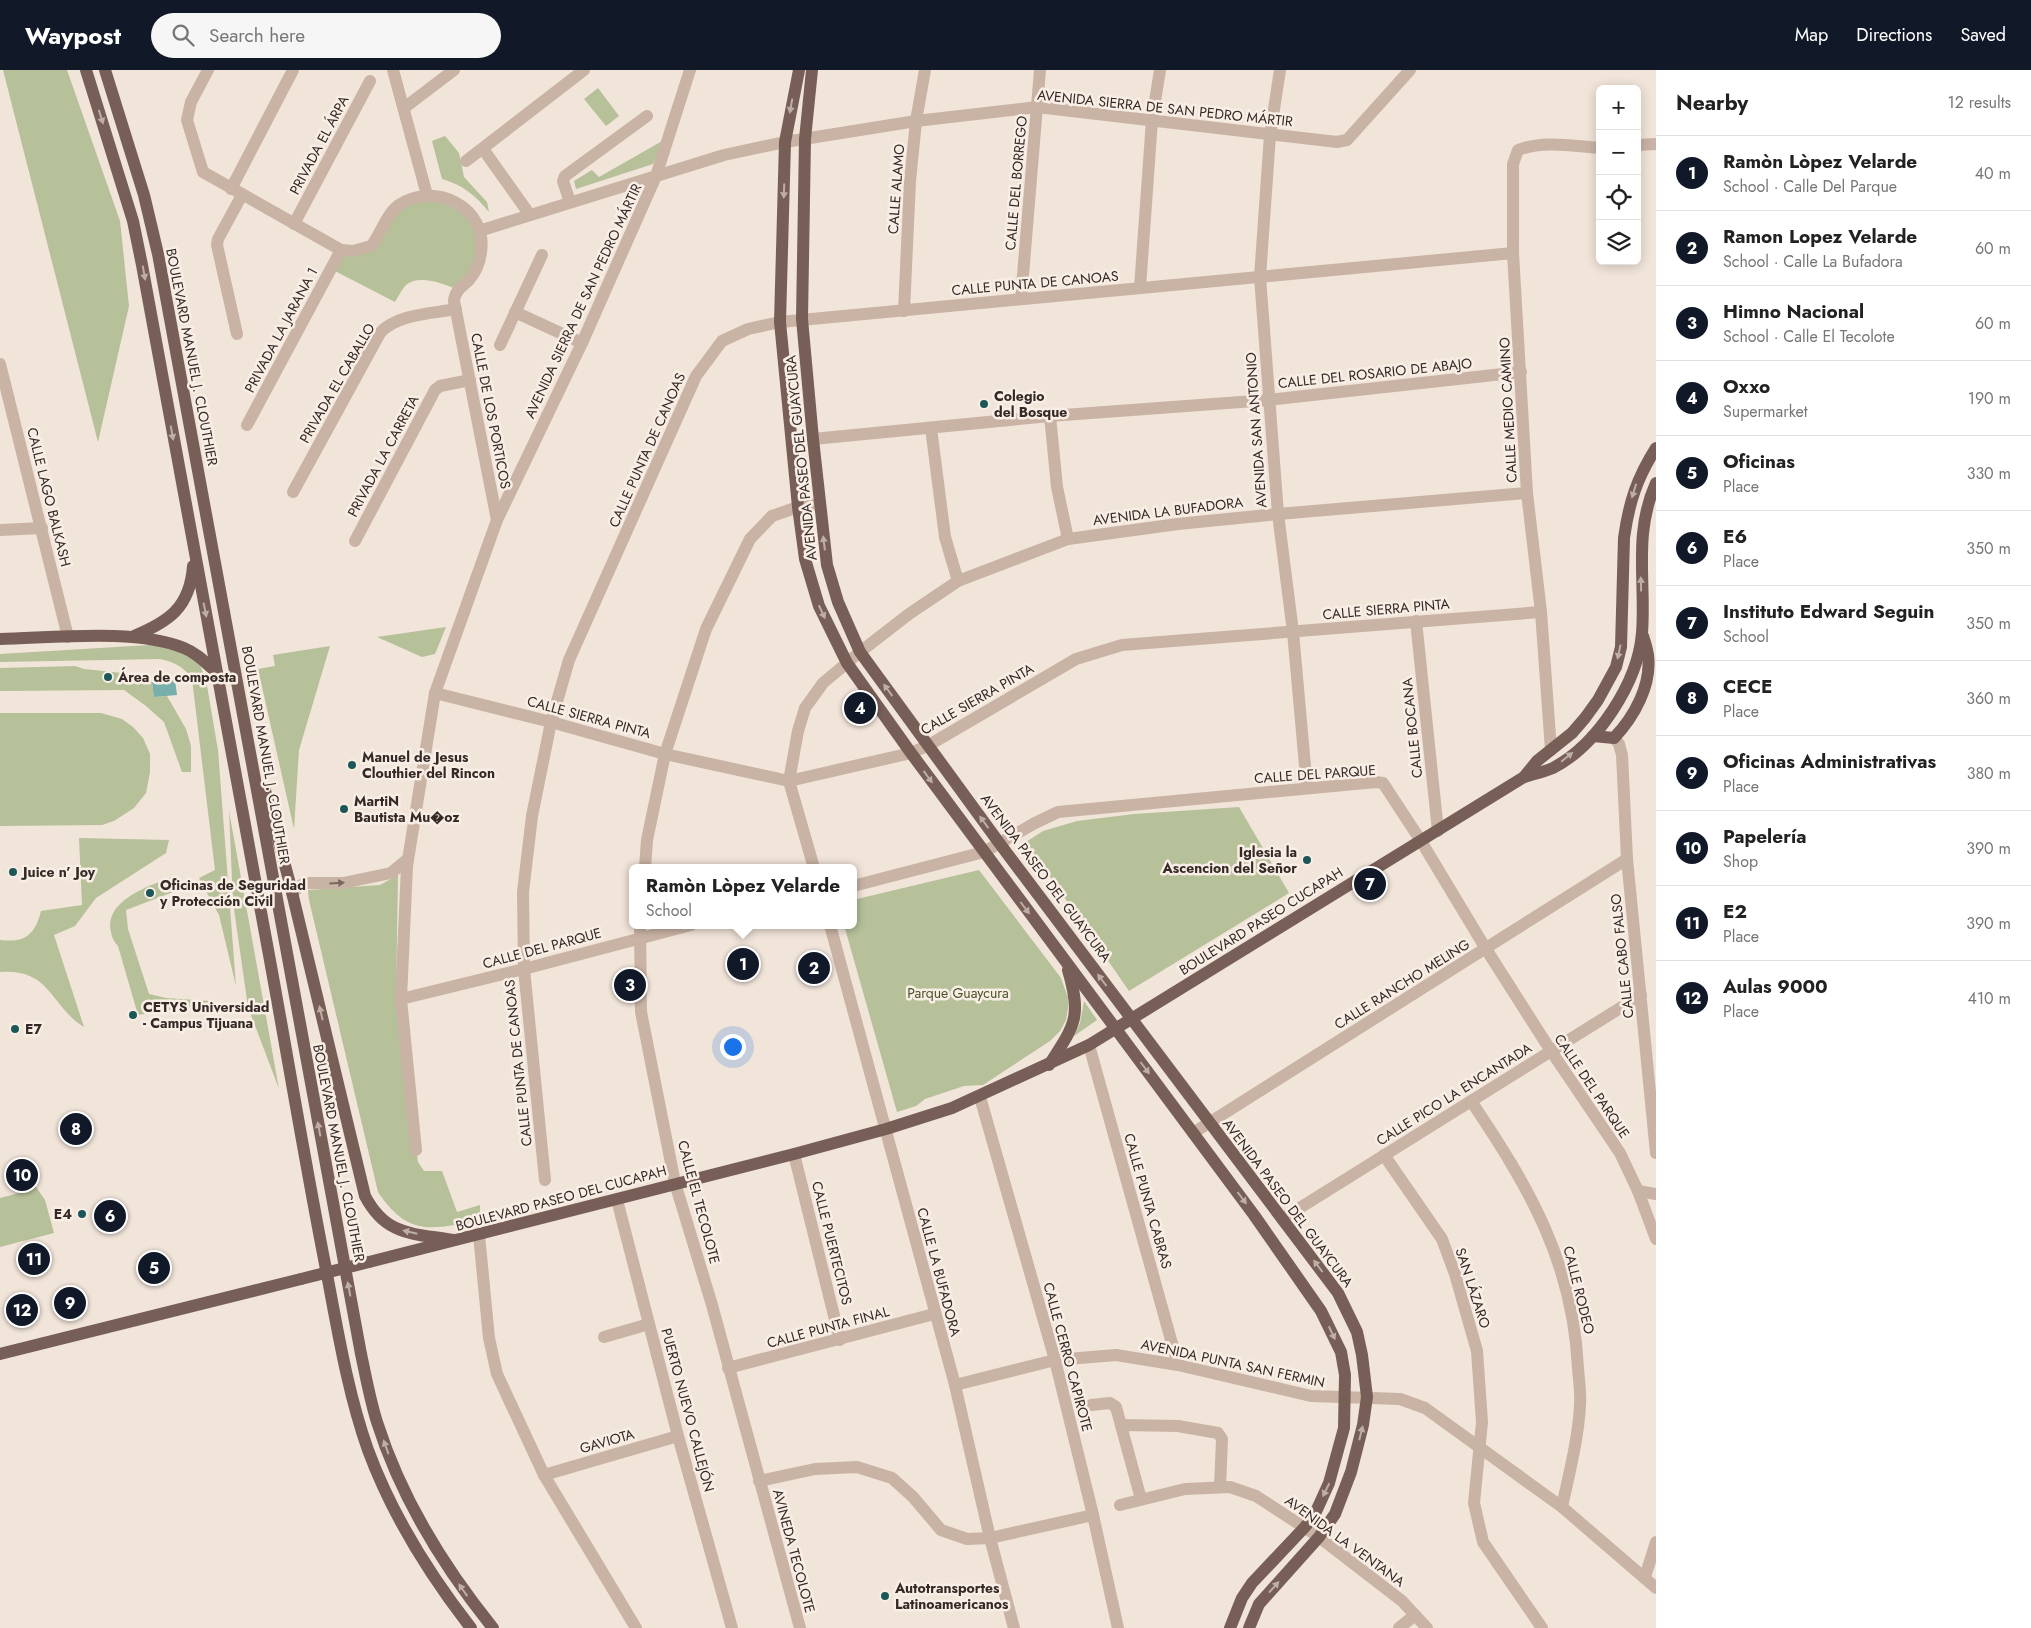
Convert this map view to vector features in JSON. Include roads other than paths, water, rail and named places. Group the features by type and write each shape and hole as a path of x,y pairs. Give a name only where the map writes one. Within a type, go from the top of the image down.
{"main road":[{"path":"86,70 133,222 310,1185 352,1395 368,1450 406,1531 435,1579 471,1628"},
{"name":"BOULEVARD MANUEL J. CLOUTHIER","path":"105,70 144,195 158,254 361,1354 377,1421 394,1469 420,1523 464,1593 493,1628"},
{"name":"AVENIDA PASEO DEL GUAYCURA","path":"798,70 785,142 780,322 798,507 805,559 819,606 847,663 911,753 1254,1215 1321,1311 1341,1352 1345,1376 1344,1428 1329,1483 1314,1516 1252,1583 1242,1598 1230,1628"},
{"name":"AVENIDA PASEO DEL GUAYCURA","path":"812,70 805,139 802,320 819,504 827,564 838,602 860,652 1000,844 1338,1293 1350,1314 1357,1332 1367,1397 1363,1425 1349,1479 1335,1514 1319,1537 1259,1604 1249,1628"},
{"path":"1524,777 1537,761 1572,733 1585,718 1598,700 1616,667 1621,647 1626,520 1636,484 1656,448"},
{"path":"1524,777 1544,772 1554,767 1593,736 1606,720 1625,689 1638,654 1642,631 1641,542 1647,507 1656,483"},
{"path":"134,636 155,627 177,612 189,585 194,554"},
{"path":"1593,736 1614,738 1625,726 1636,707 1645,685 1648,656 1642,631"},
{"path":"0,639 134,636 184,648 198,656 217,674"},
{"path":"243,708 292,892 365,1196 376,1215 390,1226 418,1234 458,1240"},
{"name":"BOULEVARD PASEO CUCAPAH","path":"1116,1029 1524,777"},
{"path":"1049,1065 1067,1036 1076,1012 1073,987 1066,963"},
{"name":"BOULEVARD PASEO DEL CUCAPAH","path":"0,1354 617,1200 675,1183 886,1129 980,1097 1049,1065 1116,1029"}],"street":[{"path":"208,70 191,102 187,120 202,172 341,250 353,251 371,246 398,206 413,198 427,195 446,197 461,205 473,218 479,231 482,250 478,267 454,295 456,309"},
{"path":"237,334 217,246 218,239 237,192 293,70"},
{"path":"393,70 427,195"},
{"path":"404,108 454,70"},
{"path":"466,161 584,70"},
{"path":"479,231 656,176 690,70"},
{"name":"CALLE ALAMO","path":"904,311 910,181 916,121 925,70"},
{"name":"CALLE DEL BORREGO","path":"1021,299 1040,70"},
{"path":"1140,288 1152,120 1160,70"},
{"name":"AVENIDA SAN ANTONIO","path":"1280,70 1270,135 1260,277 1278,514 1293,632 1307,788"},
{"name":"AVENIDA SIERRA DE SAN PEDRO MÁRTIR","path":"416,1150 401,998 408,859 435,693 497,520 582,343 656,176 724,155 785,142 916,121 1037,107 1328,142 1347,140 1410,70"},
{"name":"PRIVADA EL ÁRPA","path":"294,224 370,80"},
{"path":"570,202 563,185 565,176 647,116"},
{"name":"CALLE MEDIO CAMINO","path":"1551,750 1542,612 1527,493 1513,253 1513,164 1518,150 1528,146 1546,144 1596,148"},
{"path":"1641,145 1656,144"},
{"path":"483,149 530,215"},
{"name":"PRIVADA LA JARANA 1","path":"247,425 341,250"},
{"name":"CALLE PUNTA DE CANOAS","path":"545,1180 524,969 523,892 532,816 551,722 569,660 696,376 722,341 748,328 780,322 1513,253"},
{"path":"500,345 542,254"},
{"name":"CALLE DE LOS PORTICOS","path":"456,309 497,520"},
{"name":"PRIVADA EL CABALLO","path":"293,492 380,333 393,322 402,319 456,309"},
{"path":"515,312 582,343"},
{"name":"CALLE LAGO BALKASH","path":"0,364 68,637"},
{"name":"CALLE DEL ROSARIO DE ABAJO","path":"813,439 1050,416 1268,400 1521,372"},
{"name":"PRIVADA LA CARRETA","path":"355,541 435,390 440,386 470,380"},
{"path":"1050,416 1057,487 1068,538"},
{"path":"931,428 945,537 958,581"},
{"name":"AVENIDA LA BUFADORA","path":"847,663 909,614 958,581 1068,538 1278,514 1527,493"},
{"path":"645,864 647,840 665,754 706,629 750,539 772,516 798,507 819,504"},
{"path":"0,530 42,528"},
{"name":"CALLE SIERRA PINTA","path":"435,693 551,722 665,754 789,781 911,753 929,745 1076,659 1122,645 1542,612"},
{"name":"CALLE BOCANA","path":"1416,621 1438,831"},
{"path":"813,864 789,781 798,731 805,708 824,683 847,663"},
{"name":"CALLE CABO FALSO","path":"1614,738 1619,744 1622,755 1627,859 1656,1153"},
{"name":"CALLE DEL PARQUE","path":"857,885 984,852 1058,812 1307,788 1383,783 1422,841 1486,949 1550,1051 1620,1153 1638,1191 1656,1239"},
{"path":"292,892 304,883 343,883 392,874 408,859"},
{"name":"CALLE RANCHO MELING","path":"1193,1133 1627,859"},
{"name":"CALLE DEL PARQUE","path":"401,998 524,969 640,932 662,929"},
{"name":"CALLE LA BUFADORA","path":"831,929 934,1314 955,1385 990,1538 1014,1628"},
{"name":"CALLE EL TECOLOTE","path":"640,932 641,1012 675,1183 712,1305 759,1481"},
{"name":"CALLE PICO LA ENCANTADA","path":"1282,1219 1641,995"},
{"name":"CALLE PUNTA CABRAS","path":"1089,1045 1178,1365"},
{"name":"CALLE CERRO CAPIROTE","path":"980,1097 1055,1360 1093,1514 1118,1628"},
{"name":"CALLE RODEO","path":"1471,1101 1504,1149 1544,1222 1557,1254 1570,1308 1577,1344 1580,1405 1574,1450 1562,1507"},
{"name":"CALLE PUERTECITOS","path":"794,1154 840,1340"},
{"name":"SAN LÁZARO","path":"1384,1155 1442,1239 1455,1274 1477,1351 1482,1422 1474,1503 1484,1542 1542,1628"},
{"path":"1638,1191 1656,1194"},
{"name":"PUERTO NUEVO CALLEJÓN","path":"617,1200 678,1436 732,1628"},
{"path":"479,1235 489,1338 497,1374 544,1475 636,1628"},
{"name":"CALLE PUNTA FINAL","path":"728,1368 934,1314"},
{"path":"604,1337 649,1324"},
{"name":"AVENIDA PUNTA SAN FERMIN","path":"955,1385 1055,1360 1116,1355 1178,1365 1311,1396 1400,1399 1425,1408 1562,1507 1656,1588"},
{"path":"1091,1405 1110,1403 1116,1407 1142,1500"},
{"path":"1121,1425 1178,1426 1218,1433 1222,1439 1220,1487"},
{"name":"GAVIOTA","path":"544,1475 678,1436"},
{"path":"759,1481 815,1469 858,1467 892,1478 913,1497 941,1530 966,1539 990,1538 1093,1514"},
{"name":"AVINEDA TECOLOTE","path":"759,1481 800,1628"},
{"name":"AVENIDA LA VENTANA","path":"1120,1505 1184,1489 1230,1487 1256,1496 1319,1537 1402,1601 1427,1628"},
{"path":"1645,1577 1656,1542"},
{"path":"1399,1628 1415,1615"}],"water":[{"path":"175,680 177,695 154,697 152,682"}],"place":[{"name":"Colegio del Bosque","path":"984,404"},
{"name":"Área de composta","path":"108,677"},
{"name":"Oxxo","path":"860,708"},
{"name":"Manuel de Jesus Clouthier del Rincon","path":"352,765"},
{"name":"MartiN Bautista Mu�oz","path":"344,809"},
{"name":"Iglesia la Ascencion del Señor","path":"1307,860"},
{"name":"Juice n’ Joy","path":"13,872"},
{"name":"Instituto Edward Seguin","path":"1370,884"},
{"name":"Oficinas de Seguridad y Protección Civil","path":"150,893"},
{"name":"Ramòn Lòpez Velarde","path":"743,964"},
{"name":"Ramon Lopez Velarde","path":"814,968"},
{"name":"Himno Nacional","path":"630,985"},
{"name":"CETYS Universidad - Campus Tijuana","path":"133,1015"},
{"name":"E7","path":"15,1029"},
{"name":"CECE","path":"76,1129"},
{"name":"Papelería","path":"22,1175"},
{"name":"E4","path":"82,1214"},
{"name":"E6","path":"110,1216"},
{"name":"E2","path":"34,1259"},
{"name":"Oficinas","path":"154,1268"},
{"name":"Oficinas Administrativas","path":"70,1303"},
{"name":"Aulas 9000","path":"22,1310"},
{"name":"Autotransportes Latinoamericanos","path":"885,1596"}],"park label":[{"name":"Parque Guaycura","path":"958,993"}]}
